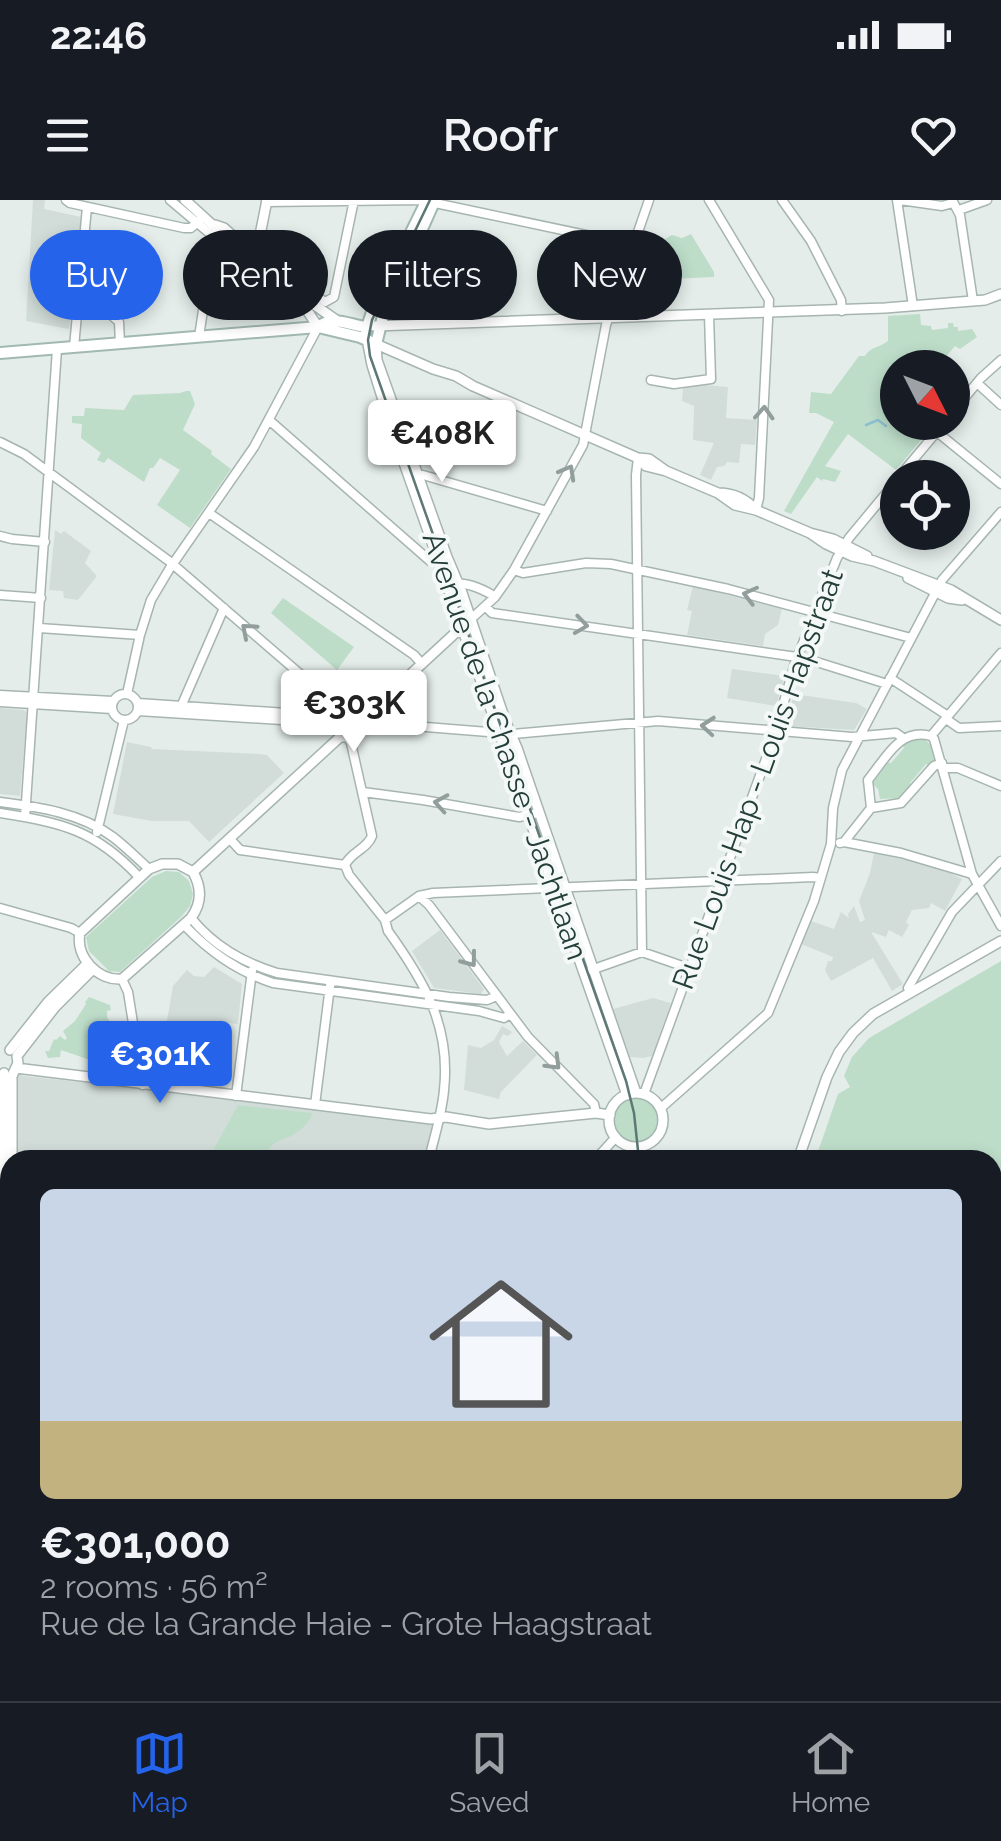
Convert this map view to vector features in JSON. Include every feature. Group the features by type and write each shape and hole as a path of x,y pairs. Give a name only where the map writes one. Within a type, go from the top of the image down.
{"main road":[{"path":"372,334 431,201"},
{"path":"318,327 336,320 372,334"},
{"path":"0,353 318,327 372,334"}],"street":[{"path":"170,200 217,230"},
{"path":"68,202 191,228 204,211 188,200"},
{"path":"638,230 649,200"},
{"path":"709,200 769,300 756,510"},
{"path":"782,200 810,241 841,300 842,310"},
{"path":"914,306 898,200 942,206 988,200"},
{"path":"259,230 267,201 431,201 564,230"},
{"path":"328,300 334,297 354,201"},
{"path":"955,204 973,301"},
{"path":"74,348 87,207"},
{"path":"682,316 914,306 996,296"},
{"path":"328,314 336,320"},
{"path":"651,380 674,384 711,379 709,315"},
{"path":"116,320 120,344"},
{"path":"199,337 202,320"},
{"path":"127,694 151,600 270,420 318,327 313,320"},
{"path":"372,334 578,320"},
{"path":"193,872 495,597 582,448 608,320"},
{"path":"372,334 434,369 638,458 646,466 666,470 718,493 735,505 756,510 997,615"},
{"name":"Avenue de la Chasse - Jachtlaan","path":"372,334 462,627 636,1094"},
{"path":"26,817 56,349"},
{"path":"970,391 1001,360"},
{"path":"977,383 1001,404"},
{"path":"270,420 430,561 443,558"},
{"name":"Rue Louis Hap - Louis Hapstraat","path":"913,460 930,440"},
{"path":"947,440 1001,484"},
{"path":"0,442 50,472 173,564 344,712 372,836 344,865"},
{"path":"638,458 642,952"},
{"path":"414,476 547,510"},
{"name":"Rue Louis Hap - Louis Hapstraat","path":"636,1094 691,969 816,611 843,548 880,501"},
{"path":"661,1108 766,1017 814,901 831,844 842,770 937,589 1001,512"},
{"path":"209,513 422,664"},
{"path":"0,537 45,542"},
{"name":"Avenue de la Chasse - Jachtlaan","path":"443,558 471,619 505,734"},
{"path":"514,570 526,572 586,562 611,564 816,611 911,638"},
{"path":"458,584 488,591 495,597"},
{"path":"0,595 41,598"},
{"path":"486,607 492,612 798,657 889,681 947,718 954,727 1001,726"},
{"path":"180,710 224,608"},
{"path":"39,628 140,636"},
{"path":"931,736 1001,652"},
{"path":"127,694 133,696 138,707 130,719 124,720 115,715 112,705 117,696 127,694"},
{"path":"0,698 112,705"},
{"path":"138,707 330,716 350,725 505,734 658,721 776,732 860,736 896,733 903,738"},
{"path":"94,838 124,720"},
{"path":"872,808 868,780 903,738 914,734 931,736 972,874 1001,926"},
{"path":"844,842 872,808 901,803 934,766 958,768 1001,786"},
{"path":"363,792 520,817 534,814"},
{"path":"0,802 67,815 99,828 126,847 148,870"},
{"path":"0,813 54,822 94,838 140,878"},
{"path":"230,839 240,850 344,865 385,920 428,994 443,1040 444,1088 431,1150"},
{"path":"831,844 844,842 902,853 972,874"},
{"path":"910,992 908,988 952,912 1001,861"},
{"path":"168,863 193,872 200,893 198,907 187,921 122,979 108,979 91,966 79,946 80,932 148,870 168,863"},
{"path":"385,920 419,896 433,893 820,878"},
{"path":"419,896 528,1036 594,1104 596,1113"},
{"path":"0,908 80,932"},
{"path":"187,921 219,957 252,971 504,1018 510,1014"},
{"path":"801,1150 827,1077 847,1040 866,1020 1001,941"},
{"path":"589,971 642,952 691,969"},
{"path":"5,1150 9,1052 48,1002 91,966"},
{"path":"236,1096 252,971"},
{"path":"122,979 128,992 143,1085"},
{"path":"330,986 477,1000 497,996"},
{"path":"315,1105 330,986"},
{"path":"8,1071 488,1124 596,1113 610,1116"},
{"path":"635,1150 616,1137 610,1127 610,1116 615,1104 636,1094 654,1099 663,1117 662,1129 641,1150"},
{"path":"8,1102 11,1150"},
{"path":"604,1150 616,1137"}],"shaded area":[{"path":"33,200 45,200 44,209 81,217 80,230 31,230"},
{"path":"30,252 30,320 70,320 69,329 26,321"},
{"path":"683,386 728,387 726,418 757,420 755,445 741,444 739,463 727,462 717,467 711,480 700,475 714,443 693,440 694,406 682,401"},
{"path":"55,530 61,534 64,531 91,551 85,563 97,576 78,600 64,598 63,591 49,590"},
{"path":"693,586 782,609 778,625 765,634 763,646 687,635 692,611 687,610"},
{"path":"732,669 785,676 776,706 727,698"},
{"path":"794,694 856,703 867,709 854,730 787,726"},
{"path":"0,708 27,713 20,796 0,794"},
{"path":"127,742 152,749 267,755 284,773 209,842 189,821 152,821 113,814"},
{"path":"874,853 916,862 962,879 945,911 931,903 929,908 912,910 902,937 889,930 886,937 871,932 903,984 892,991 873,958 831,981 825,970 833,957 801,944 811,921 834,929 841,912 849,918 854,906 860,922 865,920 859,901"},
{"path":"440,930 484,989 481,994 434,988 412,951"},
{"path":"214,967 242,984 238,1024 214,1021 207,1052 182,1052 181,1057 146,1054 142,1031 166,1026 173,986 187,970 204,977"},
{"path":"653,998 671,1003 652,1056 630,1057 613,1009"},
{"path":"502,1026 512,1032 508,1036 503,1034 499,1042 507,1056 523,1041 537,1055 501,1092 499,1099 464,1090 468,1045 481,1048 494,1040"},
{"path":"18,1073 425,1121 433,1127 427,1150 16,1150"}],"green space":[{"path":"691,234 714,277 682,278 682,238"},
{"path":"920,314 921,325 931,326 932,330 948,328 948,323 953,323 958,331 972,329 977,337 960,349 955,346 952,350 880,350 880,440 921,440 904,460 883,460 848,434 825,466 841,471 835,482 817,477 791,514 784,511 834,422 809,413 811,392 831,394 859,356 888,341 888,316"},
{"path":"190,391 195,404 183,430 231,469 190,528 157,505 180,470 160,458 144,482 108,458 104,463 97,460 101,453 81,438 82,424 72,423 72,416 84,416 85,408 124,410 133,395"},
{"path":"283,598 354,647 337,670 271,613"},
{"path":"922,737 934,748 937,762 926,764 910,783 904,798 880,799 878,789 870,782 904,748 906,738"},
{"path":"166,871 179,872 189,881 193,894 190,906 120,972 109,971 89,951 86,937 152,877"},
{"path":"1001,961 1001,1150 818,1150 838,1094 850,1087 844,1076 852,1057 869,1038"},
{"path":"89,997 110,1005 107,1017 118,1057 110,1060 111,1052 102,1044 96,1062 61,1050 60,1057 48,1058 45,1051 49,1051 54,1039 67,1038 63,1031 75,1021"},
{"path":"636,1096 653,1103 660,1120 653,1137 636,1144 619,1137 612,1120 619,1103"},
{"path":"238,1105 313,1113 299,1131 273,1144 270,1150 213,1150"}],"waterway":[{"path":"866,425 880,422"}],"tram line":[{"path":"430,200 372,320 370,356 626,1081 638,1150"}]}
